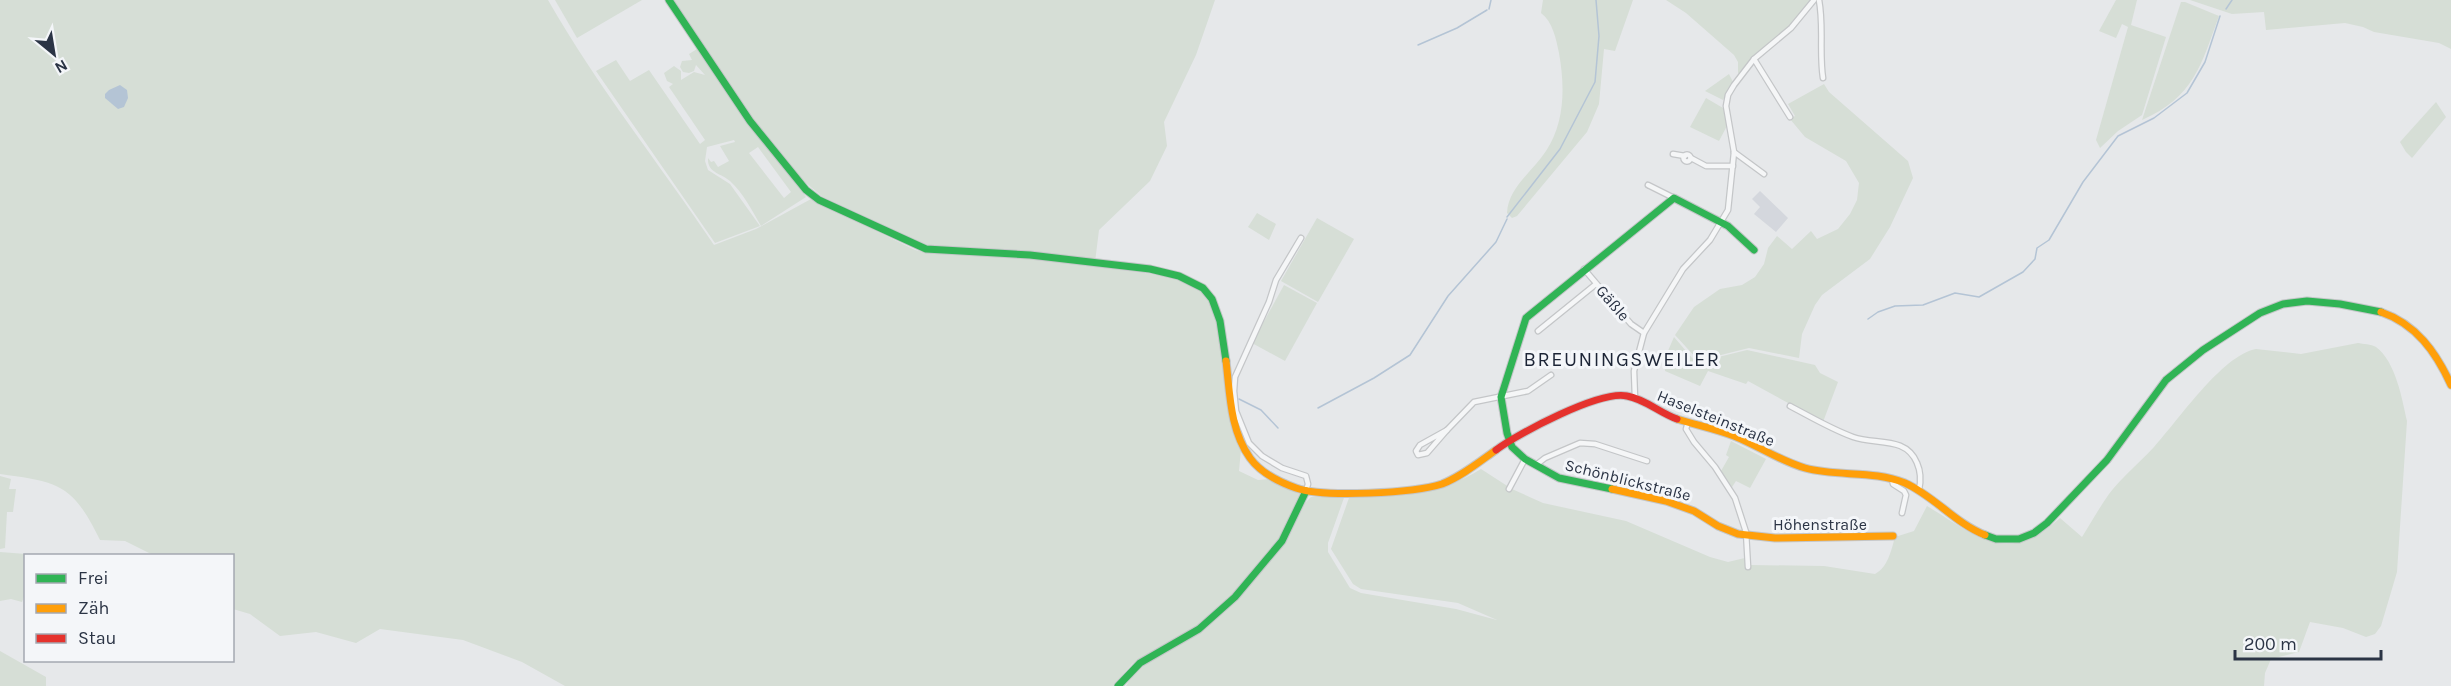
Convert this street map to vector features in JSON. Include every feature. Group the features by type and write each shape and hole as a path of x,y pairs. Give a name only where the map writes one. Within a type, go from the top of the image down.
{"street":[{"path":"669,0 756,129 796,180 819,200 930,250 994,252 1141,269 1177,276 1205,290 1216,308 1226,343 1228,399 1235,429 1246,451 1268,474 1290,486 1306,490 1401,492 1425,488 1461,474 1509,440 1536,426 1599,400 1623,395 1635,398 1634,371 1644,333 1683,269 1710,240 1722,222 1730,202 1734,152 1726,106 1734,85 1754,59 1791,28 1814,0"},
{"path":"1819,0 1822,19 1821,67 1823,78"},
{"path":"1754,59 1790,117"},
{"path":"1734,152 1764,174"},
{"path":"1673,154 1689,155 1706,166 1733,166"},
{"path":"1648,184 1722,222 1738,232 1754,250"},
{"path":"1509,440 1501,397 1526,318 1674,198"},
{"path":"1118,686 1140,663 1199,628 1240,592 1282,541 1306,490 1308,484 1306,476 1287,471 1270,460 1256,450 1244,433 1236,411 1234,385 1276,280 1301,238"},
{"name":"Gäßle","path":"1584,269 1631,324 1644,333"},
{"path":"1538,331 1596,284"},
{"name":"Haselsteinstraße","path":"1635,398 1657,411 1732,436 1798,466 1825,472 1892,479 1919,490 1976,530 1991,537 2012,540 2033,534 2050,520 2100,468 2160,387 2176,371 2259,314 2290,302 2318,301 2358,306 2381,311 2400,319 2428,344 2442,365 2451,386"},
{"path":"1447,430 1418,446 1416,450 1418,455 1427,453 1474,402 1528,391 1551,375"},
{"path":"1791,406 1850,436 1904,446 1913,455 1919,468 1921,480 1919,490"},
{"path":"1688,422 1686,429 1731,490 1742,516 1747,536 1749,567"},
{"name":"Schönblickstraße","path":"1509,440 1516,453 1559,478 1681,505 1728,531 1747,536"},
{"path":"1536,465 1545,458 1580,443 1595,444 1647,461"},
{"path":"1509,489 1525,459"},
{"path":"1892,479 1893,484 1906,495 1902,513"},
{"name":"Höhenstraße","path":"1747,536 1775,538 1893,536"}],"shaded area":[{"path":"0,0 548,0 608,94 714,245 756,229 811,199 915,250 928,253 1013,257 1137,272 1173,277 1200,288 1210,299 1221,331 1228,411 1241,449 1239,471 1258,480 1269,479 1298,493 1301,497 1278,544 1225,603 1202,624 1132,664 1113,686 565,686 522,662 463,640 380,629 356,643 316,632 280,636 250,614 234,609 234,554 151,554 125,541 100,540 81,508 62,489 37,480 0,474"},
{"path":"555,0 642,0 577,38"},
{"path":"672,0 1215,0 1196,55 1164,122 1167,146 1150,181 1099,230 1095,262 996,249 927,245 823,197 787,165 744,107"},
{"path":"1543,0 1633,0 1615,51 1604,49 1599,104 1587,132 1517,216 1512,218 1507,213 1508,204 1516,188 1541,158 1552,140 1562,104 1559,53 1551,26 1541,13"},
{"path":"1666,0 1811,0 1790,25 1749,61 1738,74 1738,62 1734,55 1686,13"},
{"path":"2116,0 2137,0 2131,25 2166,37 2142,115 2118,131 2100,148 2096,140 2128,27 2122,24 2116,38 2099,31"},
{"path":"2190,0 2451,0 2451,49 2439,43 2374,32 2345,23 2266,30 2264,12 2232,14"},
{"path":"2181,2 2219,16 2207,50 2193,78 2173,101 2142,120"},
{"path":"697,49 806,197 761,226 739,191 730,181 712,170 708,163 708,158 718,167 729,161 720,146 735,142 734,140 707,147 705,161 708,170 730,184 760,226 715,243 596,71 616,60 630,81 649,70 700,144 705,140 669,87 673,84 667,81 664,73 674,66 681,71 681,80 694,72 705,75 696,65 694,71 683,72 680,67 682,61 692,60 689,54","holes":["758,147 791,192 784,198 749,153"]},
{"path":"1729,74 1733,82 1723,100 1705,91"},
{"path":"1824,84 1829,92 1908,161 1913,178 1890,227 1870,259 1822,295 1815,305 1802,334 1799,358 1749,348 1697,359 1675,335 1694,307 1720,289 1742,285 1755,277 1764,264 1768,248 1777,236 1792,249 1811,231 1817,239 1838,229 1850,214 1857,200 1859,183 1846,161 1805,137 1790,119 1795,116 1788,104"},
{"path":"1706,98 1723,108 1728,124 1719,141 1690,127"},
{"path":"2436,102 2446,117 2412,158 2400,142"},
{"path":"1760,191 1788,218 1776,232 1754,214 1760,207 1752,199"},
{"path":"1257,213 1276,224 1269,240 1248,227"},
{"path":"1317,218 1354,239 1318,302 1281,281"},
{"path":"1284,285 1317,303 1285,361 1252,343"},
{"path":"1674,337 1693,359 1695,368 1699,368 1702,361 1747,350 1815,365 1820,373 1838,382 1823,422 1748,381 1746,384 1708,371 1700,386 1665,371 1664,360"},
{"path":"2358,343 2376,347 2389,362 2397,381 2407,421 2397,572 2381,626 2375,634 2366,637 2343,628 2310,622 2299,652 2271,659 2265,673 2264,686 1126,686 1140,669 1195,634 1244,591 1271,558 1311,497 1345,495 1328,543 1328,552 1350,588 1361,593 1456,609 1497,620 1458,603 1361,589 1353,584 1331,549 1350,495 1401,493 1434,488 1466,478 1481,469 1512,489 1543,503 1626,521 1710,557 1728,562 1749,557 1751,565 1824,566 1875,574 1886,563 1895,537 1914,531 1927,506 1962,528 1992,542 2007,544 2023,541 2041,533 2060,518 2082,537 2114,488 2229,363 2256,349 2301,354"},
{"path":"1731,441 1766,459 1750,488 1736,481 1732,487 1721,471 1729,457 1726,455"},
{"path":"0,476 11,479 9,489 16,489 13,512 7,512 5,548 0,549"},
{"path":"0,552 26,554 24,554 22,602 11,599 0,601"},
{"path":"0,651 46,677 46,686 0,686"}],"water":[{"path":"120,85 127,90 128,98 124,107 118,109 105,98 105,94"}],"waterway":[{"path":"1489,9 1491,0"},
{"path":"1507,217 1560,149 1595,82 1599,36 1596,0"},
{"path":"2226,9 2232,0"},
{"path":"1418,45 1457,28 1487,10"},
{"path":"1868,319 1878,312 1895,306 1923,305 1955,293 1979,297 2023,272 2035,259 2037,248 2049,240 2083,182 2118,136 2154,118 2187,93 2205,62 2220,16"},
{"path":"1318,408 1374,378 1410,355 1448,296 1496,242 1507,219"},
{"path":"1239,399 1261,410 1278,428"}],"traffic: fast":[{"path":"669,0 750,121 806,190 819,200 926,249 1030,255 1150,269 1179,276 1203,288 1212,299 1220,321 1226,361"},
{"path":"1612,489 1559,478 1525,459 1512,447 1507,433 1501,397 1526,318 1674,198 1728,226 1754,250"},
{"path":"1985,535 1996,539 2019,539 2034,533 2047,523 2107,460 2166,380 2203,350 2260,313 2283,304 2307,301 2340,304 2381,312"},
{"path":"1118,686 1140,663 1199,629 1235,597 1282,541 1306,491"}],"traffic: slow":[{"path":"2381,312 2405,324 2424,341 2439,361 2451,385"},
{"path":"1226,361 1232,411 1243,447 1254,463 1264,472 1296,488 1347,494 1429,487 1456,477 1496,450"},
{"path":"1677,419 1734,436 1805,468 1881,476 1905,483 1916,488 1964,524 1985,535"},
{"path":"1612,489 1666,501 1694,511 1718,526 1738,534 1775,538 1893,536"}],"traffic: jam":[{"path":"1496,450 1560,414 1615,396 1634,398 1677,419"}],"district":[{"name":"BREUNINGSWEILER","path":"1622,359"}]}
